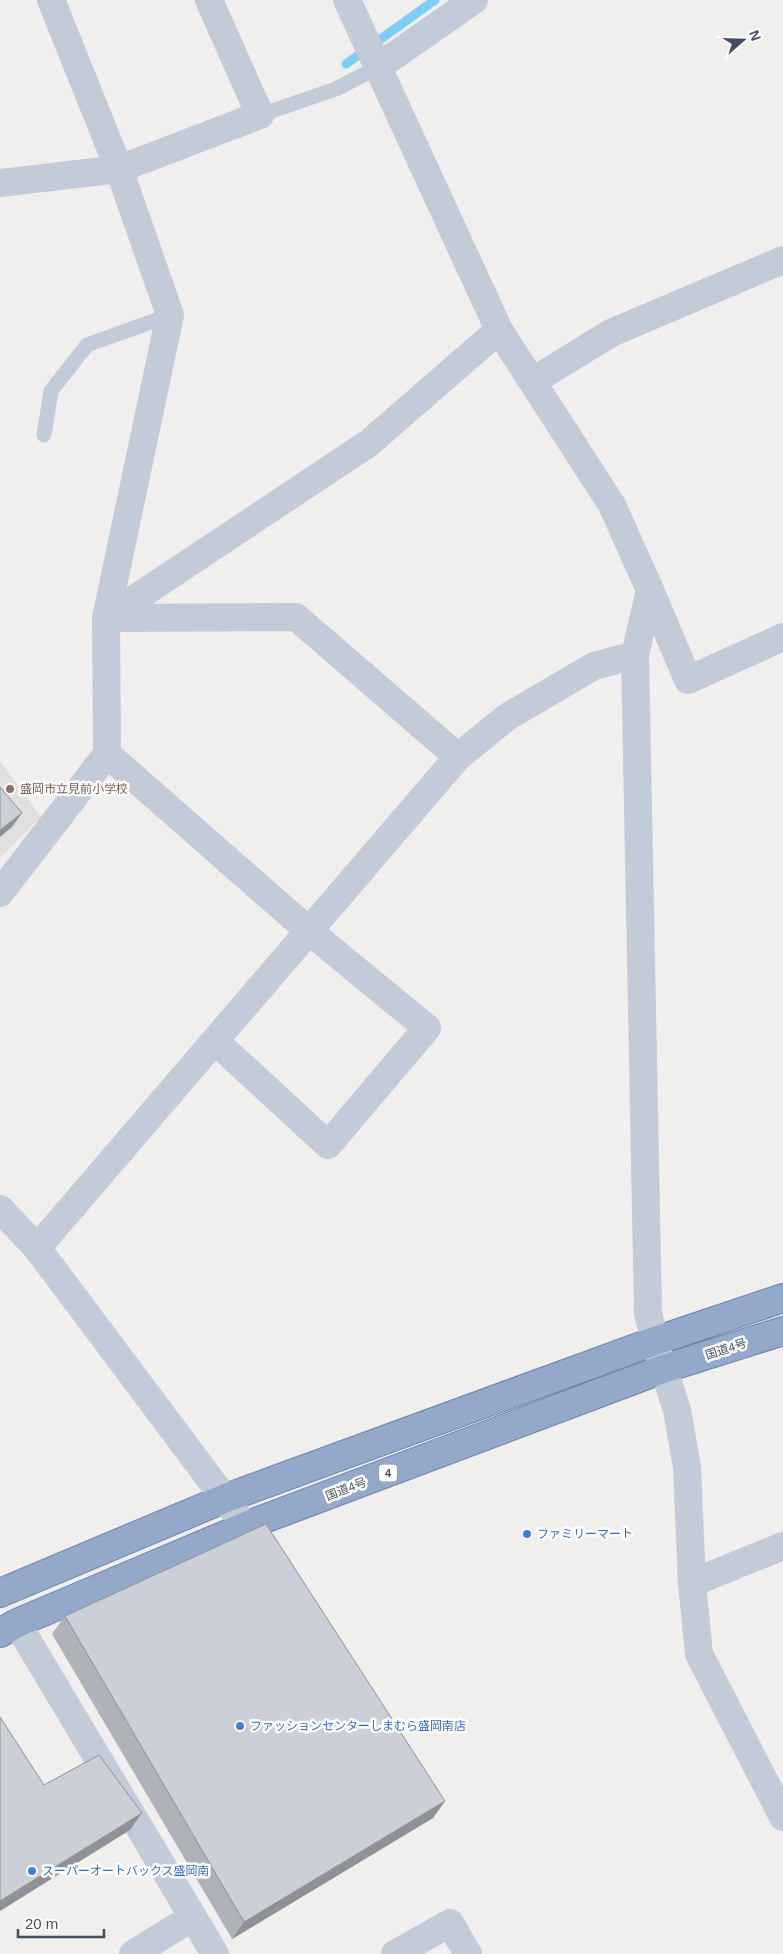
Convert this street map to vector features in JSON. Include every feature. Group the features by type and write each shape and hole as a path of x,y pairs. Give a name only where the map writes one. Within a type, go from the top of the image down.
{"highway":[{"path":"0,1593 226,1498 655,1341 783,1298"},
{"name":"国道4号","path":"9,1628 246,1527 664,1369 783,1330"}],"street":[{"path":"0,892 107,754 106,618 170,315 119,169 51,0"},
{"path":"0,182 119,169 260,116 210,0"},
{"path":"347,0 499,330 612,505 688,680 783,638"},
{"path":"378,66 474,0"},
{"path":"533,380 611,333 783,260"},
{"path":"106,618 369,443 499,330"},
{"path":"650,590 635,655 648,1313 677,1410 687,1467 692,1583 700,1654 783,1817"},
{"path":"106,618 296,617 458,758"},
{"path":"38,1248 458,758 507,717 594,666 635,655"},
{"path":"107,754 309,931 426,1028 328,1145 215,1041"},
{"path":"0,1209 38,1248 246,1527"},
{"path":"692,1583 783,1546"},
{"path":"9,1628 215,1954"},
{"path":"133,1954 193,1917"},
{"path":"396,1954 450,1924 468,1954"}],"lane":[{"path":"260,116 336,89 378,66"},
{"path":"44,435 51,391 87,345 170,315"}],"shaded area":[{"name":"盛岡市立見前小学校","path":"0,761 41,817 0,858"}],"building":[{"path":"0,787 22,813 0,830"},
{"name":"ファッションセンターしまむら盛岡南店","path":"266,1524 445,1801 244,1922 65,1616"},
{"name":"スーパーオートバックス盛岡南","path":"0,1717 44,1785 99,1755 142,1813 0,1901"}],"waterway":[{"path":"346,64 435,0"}],"place":[{"name":"盛岡市立見前小学校","path":"10,789"},
{"name":"ファミリーマート","path":"527,1534"},
{"name":"ファッションセンターしまむら盛岡南店","path":"240,1726"},
{"name":"スーパーオートバックス盛岡南","path":"32,1871"}]}
